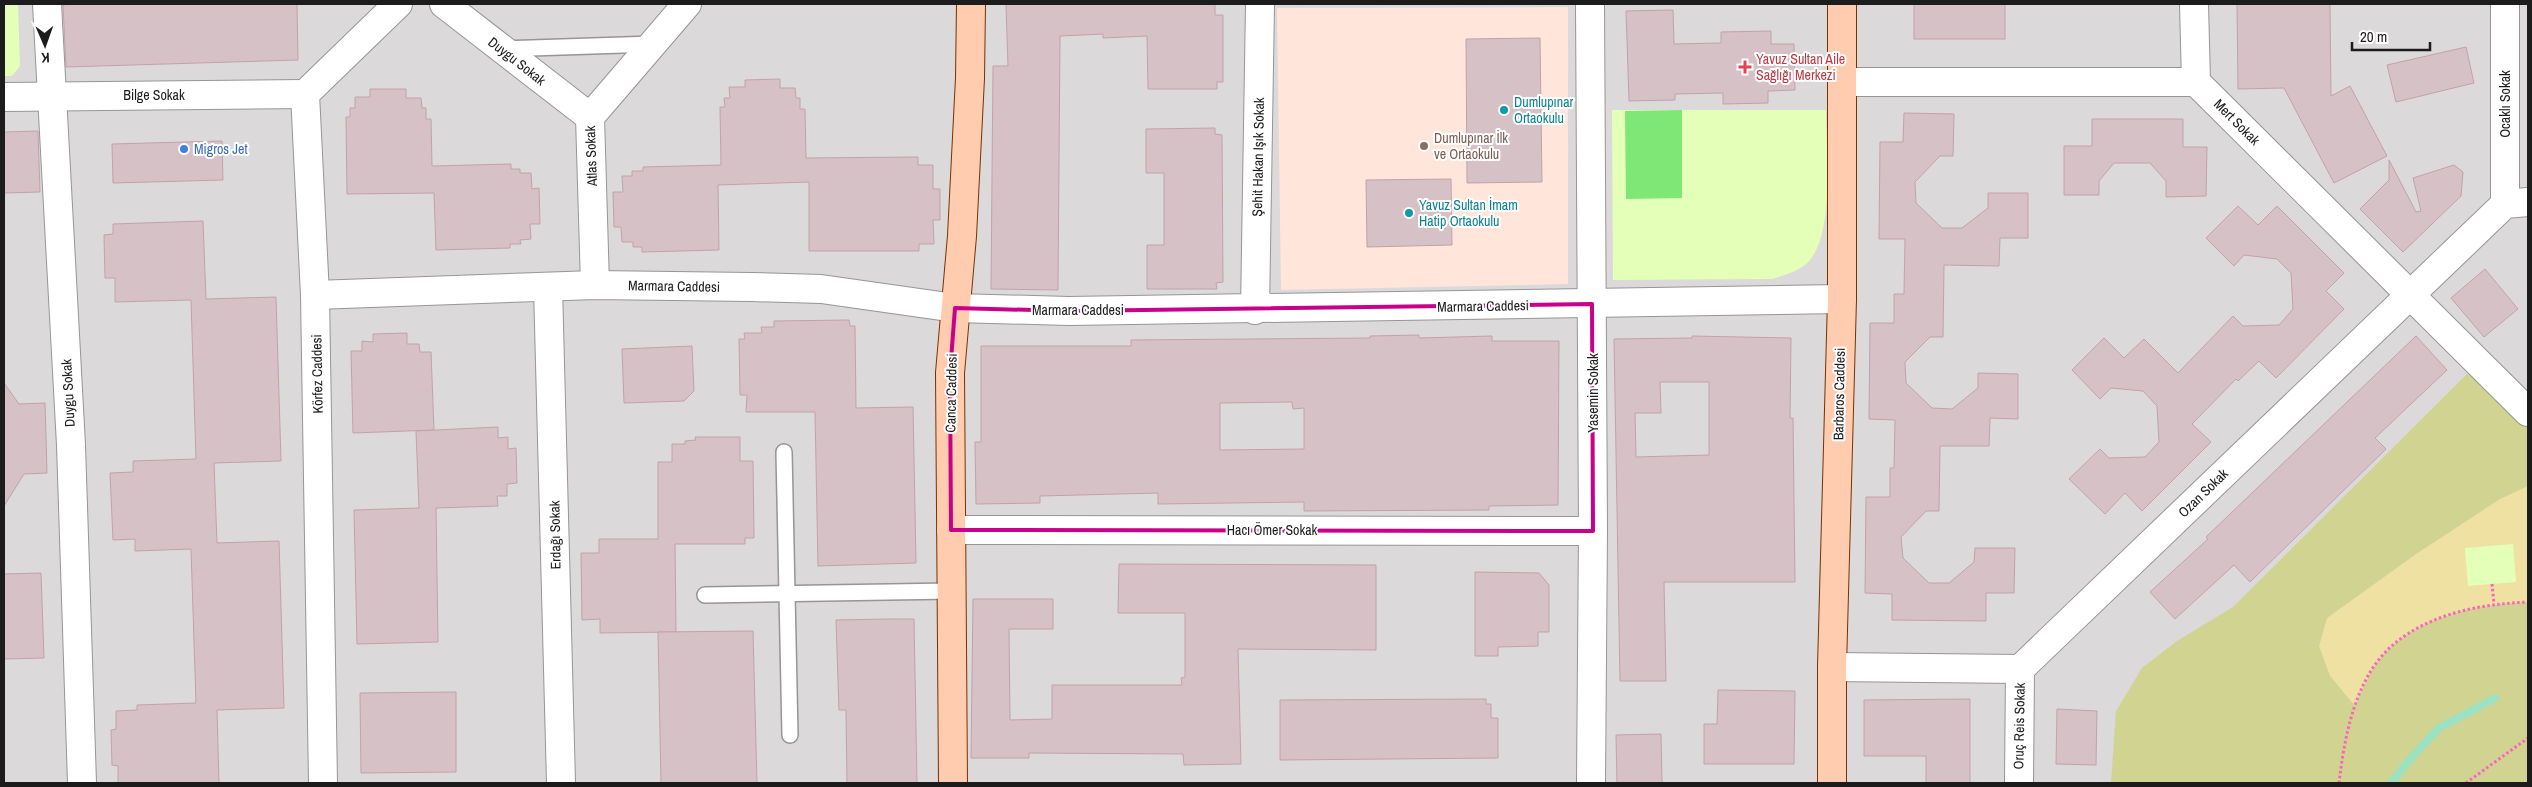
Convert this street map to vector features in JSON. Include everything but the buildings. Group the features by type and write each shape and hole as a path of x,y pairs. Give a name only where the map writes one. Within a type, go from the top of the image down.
{"street":[{"name":"Duygu Sokak","path":"47,4 71,445 82,783"},
{"path":"305,94 398,4"},
{"name":"Duygu Sokak","path":"444,4 590,117"},
{"name":"Atlas Sokak","path":"595,285 590,117 687,4"},
{"name":"Canca Caddesi","path":"953,783 950,373 962,236 972,4"},
{"name":"Şehit Hakan Işık Sokak","path":"1256,310 1260,4"},
{"name":"Yasemin Sokak","path":"1590,4 1593,531 1591,783"},
{"name":"Barbaros Caddesi","path":"1832,783 1832,667 1842,299 1842,4"},
{"path":"1842,82 2196,82 2194,4"},
{"name":"Ocaklı Sokak","path":"2505,4 2517,203"},
{"name":"Mert Sokak","path":"2196,82 2411,293 2528,412"},
{"name":"Bilge Sokak","path":"4,97 51,95 305,94"},
{"name":"Körfez Caddesi","path":"305,94 316,294 323,783"},
{"name":"Ozan Sokak","path":"2020,669 2411,293 2517,203"},
{"name":"Marmara Caddesi","path":"316,294 595,285 821,290 955,308 1069,311 1256,310 1842,299"},
{"name":"Erdağı Sokak","path":"548,287 561,783"},
{"name":"Hacı Ömer Sokak","path":"951,530 1593,531"},
{"path":"1832,667 2020,669"},
{"name":"Oruç Reis Sokak","path":"2019,783 2020,669"}],"lane":[{"path":"502,49 654,44"},
{"path":"784,452 790,735"},
{"path":"705,595 952,591"}],"path":[{"path":"2492,584 2494,604"},
{"path":"2339,783 2342,758 2355,706 2368,677 2381,657 2401,639 2432,622 2460,611 2494,604 2528,602"},
{"path":"2466,783 2528,738"}],"highlighted area":[{"path":"1592,304 1593,531 951,530 950,373 955,308 1069,311"}],"shaded area":[{"path":"4,4 2528,4 2528,783 4,783"},
{"name":"Dumlupınar İlk ve Ortaokulu","path":"1568,7 1568,284 1281,290 1277,8"},
{"path":"2528,486 2528,602 2489,606 2448,615 2410,632 2380,658 2372,669 2355,706 2330,676 2319,646 2327,618 2416,554 2500,499"}],"green space":[{"path":"4,4 18,4 20,66 12,76 4,76"},
{"path":"1612,110 1826,110 1828,166 1826,209 1818,246 1810,260 1798,270 1773,279 1613,280"},
{"path":"1682,110 1682,198 1626,199 1625,111"},
{"path":"2471,370 2528,428 2528,486 2500,499 2416,554 2327,618 2319,646 2330,676 2355,706 2366,681 2377,663 2395,644 2411,632 2448,615 2489,606 2528,602 2528,783 2111,783 2116,711 2142,668 2177,641 2233,607"},
{"path":"2513,544 2516,582 2468,586 2465,548"}],"waterway":[{"path":"2391,783 2439,728 2495,698"}],"place":[{"name":"Yavuz Sultan Aile Sağlığı Merkezi","path":"1745,67"},
{"name":"Dumlupınar Ortaokulu","path":"1504,110"},
{"name":"Dumlupınar İlk ve Ortaokulu","path":"1424,146"},
{"name":"Migros Jet","path":"184,149"},
{"name":"Yavuz Sultan İmam Hatip Ortaokulu","path":"1409,213"}]}
